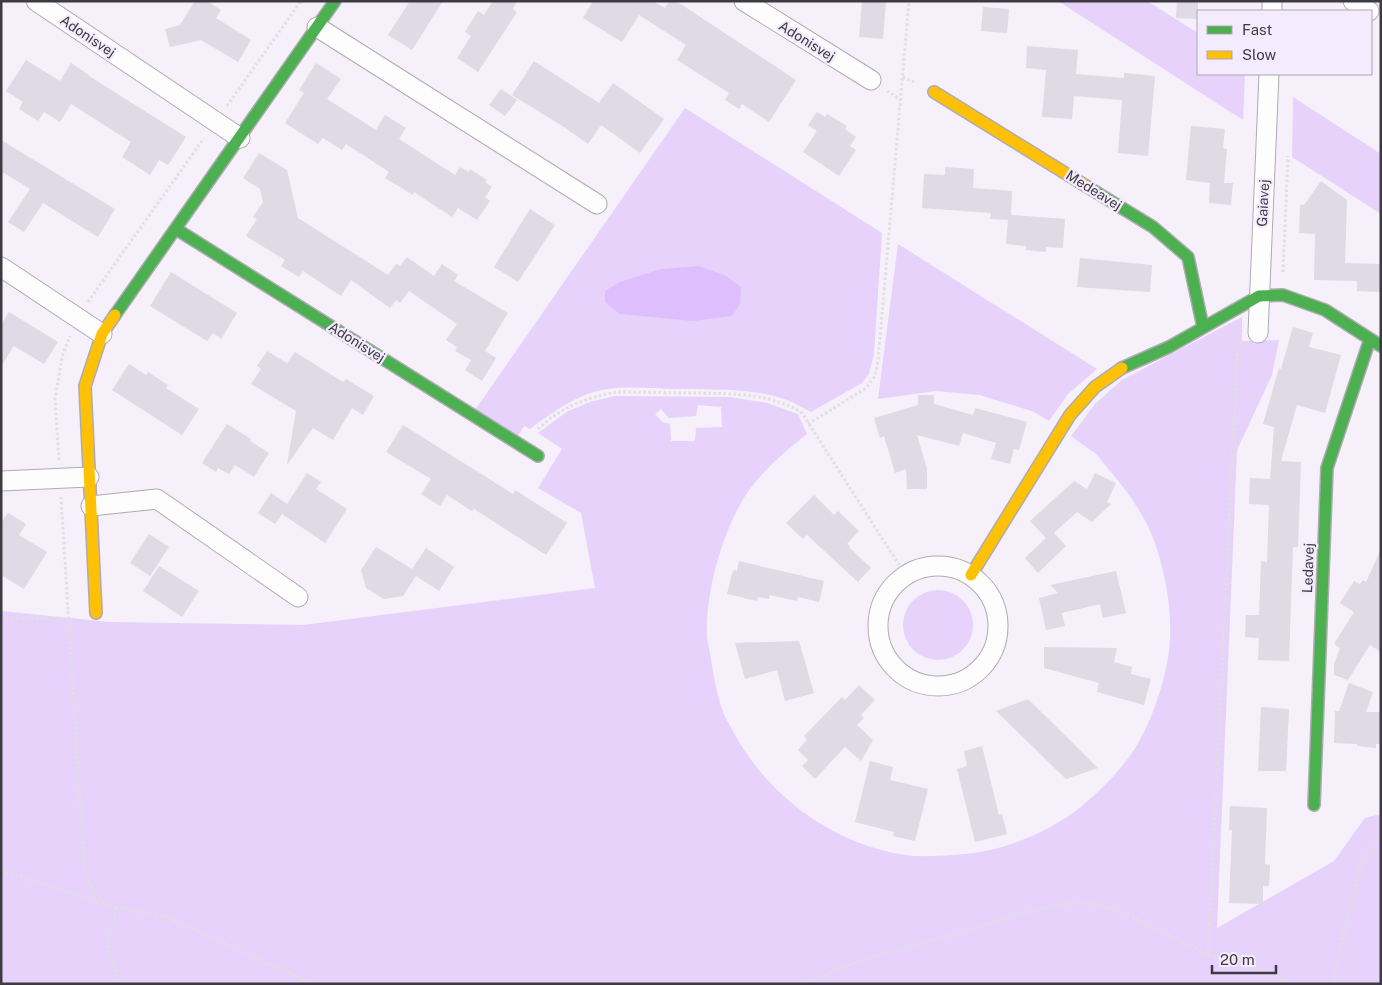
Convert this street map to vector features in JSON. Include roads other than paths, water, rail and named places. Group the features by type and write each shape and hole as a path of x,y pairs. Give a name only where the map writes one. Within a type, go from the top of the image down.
{"street":[{"name":"Adonisvej","path":"36,1 240,138"},
{"path":"96,613 85,386 102,334 335,1"},
{"name":"Adonisvej","path":"744,1 871,80"},
{"path":"1353,1 1367,10"},
{"path":"317,28 597,204"},
{"name":"Gaiavej","path":"1258,333 1269,75"},
{"name":"Medeavej","path":"934,92 1153,227 1188,257 1203,327"},
{"name":"Adonisvej","path":"176,229 538,456"},
{"path":"1,267 102,334"},
{"path":"971,575 1070,415 1095,388 1124,368 1169,347 1259,296 1283,295 1325,310 1381,346"},
{"name":"Ledavej","path":"1314,805 1327,468 1370,339"},
{"path":"1,481 89,477"},
{"path":"91,506 157,499 298,597"},
{"path":"926,566 950,566 971,575 991,596 999,623 994,650 977,673 951,685 923,685 898,672 881,650 877,622 885,595 905,574 926,566"}]}
